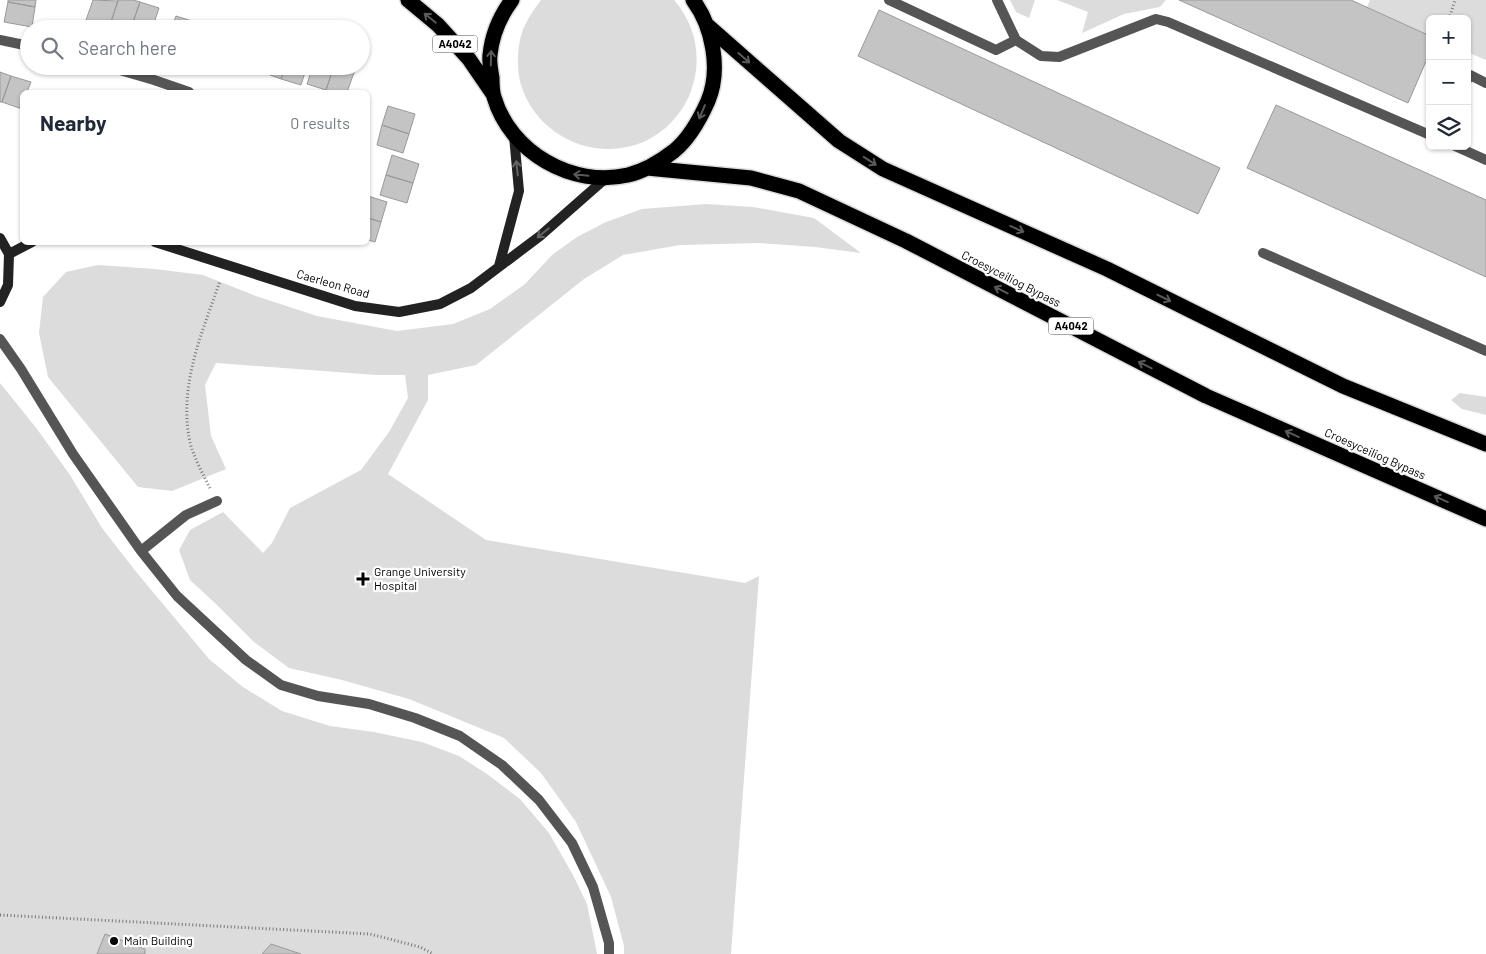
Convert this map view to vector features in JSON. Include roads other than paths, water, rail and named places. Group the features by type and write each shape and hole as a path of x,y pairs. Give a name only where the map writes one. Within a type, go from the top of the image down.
{"highway":[{"name":"A4042","path":"408,0 438,25 469,59 494,96"},
{"path":"512,0 500,17 490,56 494,96 502,117 514,136 540,159 572,174 606,178 627,175 647,168 676,150 698,124 711,93 714,59 708,26 694,0"},
{"path":"708,26 839,141 883,170 1107,269 1343,386 1486,444"},
{"name":"Croesyceiliog Bypass","path":"647,168 751,178 799,191 906,241 1206,396 1486,518"}],"main road":[{"path":"499,266 520,191 514,136"},
{"name":"Caerleon Road","path":"165,245 355,306 399,312 440,304 471,288 540,236 606,178"},
{"path":"0,238 9,254 8,285 0,302"},
{"path":"9,254 26,245"}],"street":[{"path":"889,0 996,50 1016,40"},
{"path":"997,0 1016,40 1041,56 1060,57 1156,19 1168,22 1426,132"},
{"path":"0,40 20,44"},
{"path":"137,75 183,90"},
{"path":"1471,76 1486,83"},
{"path":"1464,150 1486,160"},
{"path":"1264,253 1486,351"},
{"path":"0,339 21,369 73,454 141,551 177,596 246,660 281,685 318,696 369,704 415,718 460,736 502,765 539,800 572,843 593,887 608,943 609,954"},
{"path":"141,551 186,515 217,500"}],"place":[{"name":"Grange University Hospital","path":"363,579"},
{"name":"Main Building","path":"114,941"}]}
